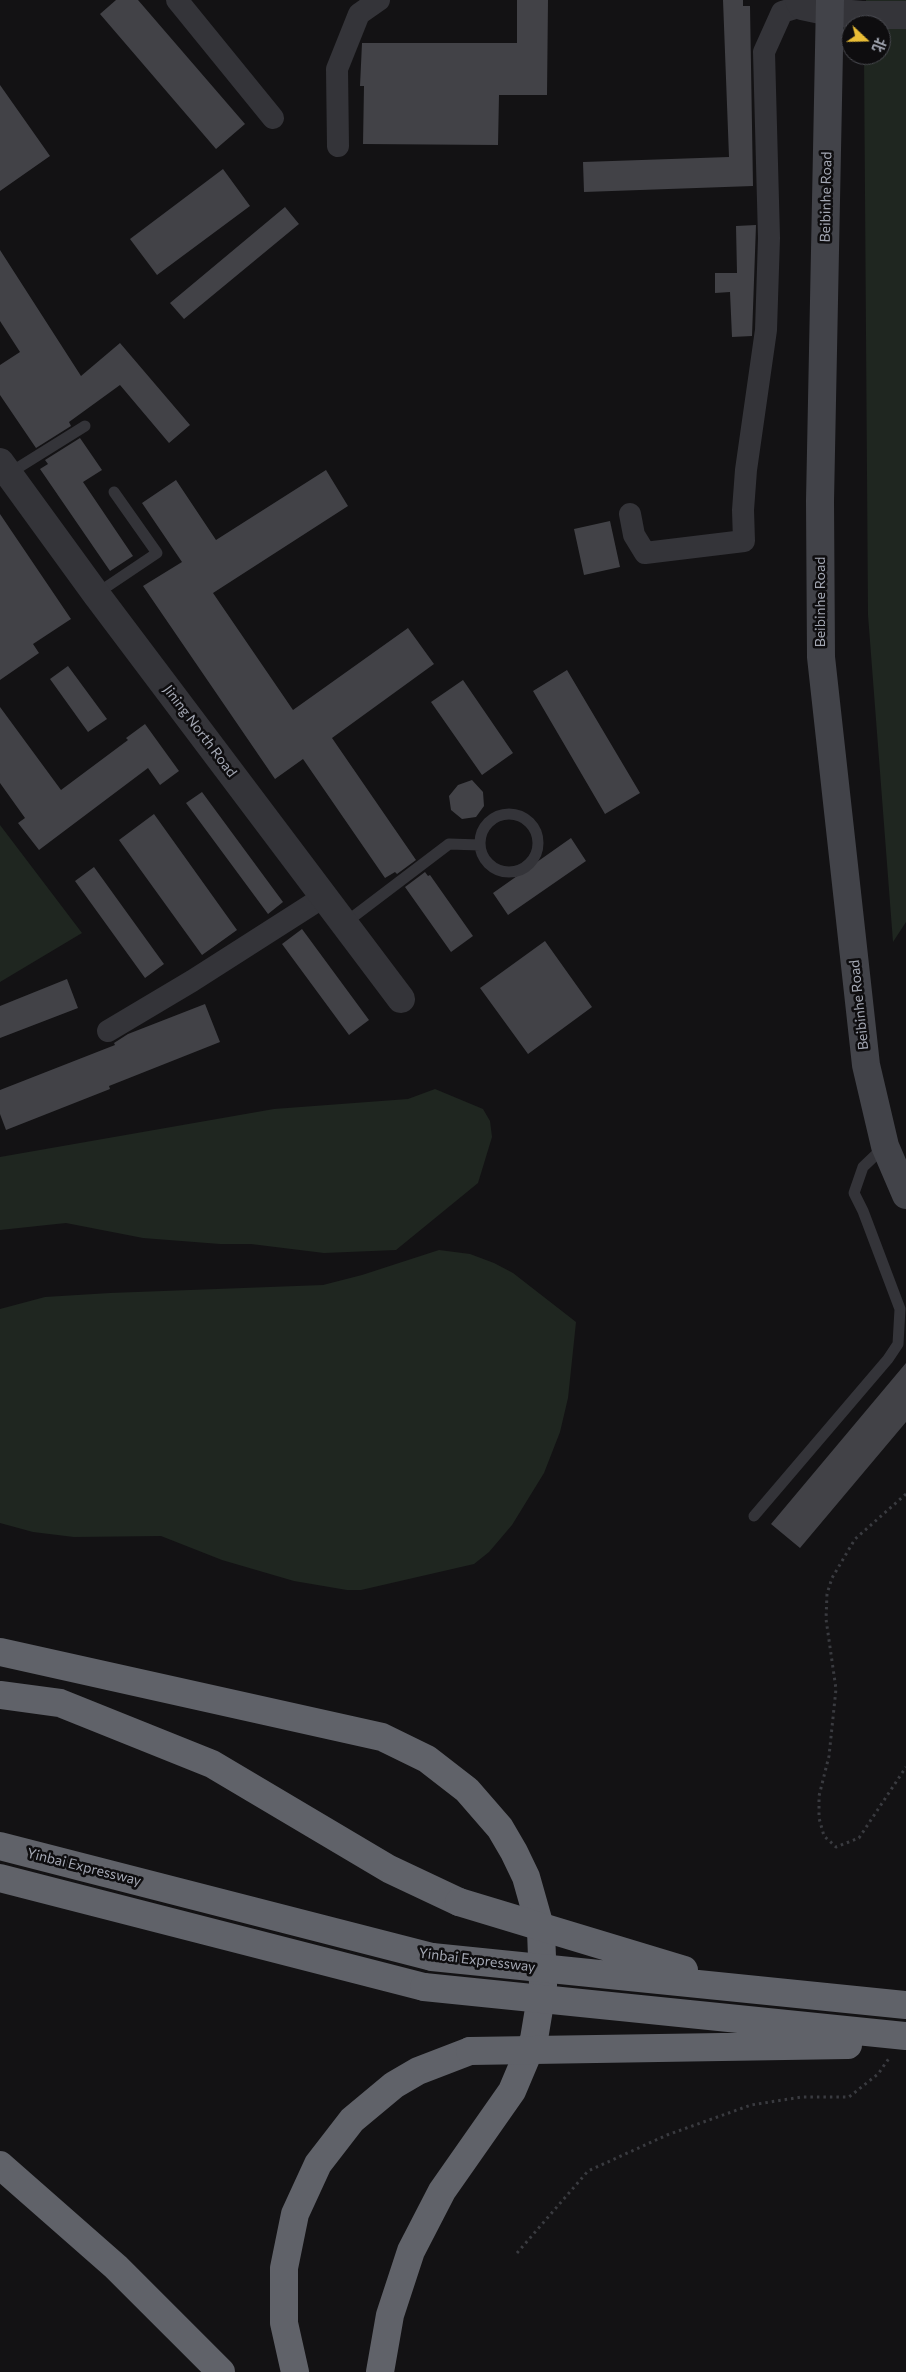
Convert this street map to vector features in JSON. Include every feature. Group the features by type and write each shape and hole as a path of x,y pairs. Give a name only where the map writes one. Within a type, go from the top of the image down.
{"highway":[{"path":"0,1652 382,1737 427,1759 467,1790 500,1828 514,1852 535,1903 542,1939 543,1985 534,2040 512,2090 442,2191 415,2243 390,2315 380,2372"},
{"path":"0,1695 60,1703 212,1764 389,1869 459,1902 745,1988"},
{"name":"Yinbai Expressway","path":"0,1846 432,1956 906,2005"},
{"path":"0,1878 424,1987 902,2044"},
{"path":"295,2372 284,2323 284,2268 295,2214 318,2164 352,2120 380,2096 418,2071 470,2051 902,2044"},
{"path":"0,2148 50,2208"},
{"path":"0,2165 123,2274 221,2372"}],"main road":[{"name":"Beibinhe Road","path":"830,6 820,491 821,657 866,1065 885,1146 906,1195"}],"street":[{"path":"178,0 273,118"},
{"path":"338,146 336,69 358,14 379,0"},
{"path":"630,514 634,535 645,553 744,541 743,510 746,470 766,330 769,238 764,52 782,12 800,3 830,6 862,15 906,15"},
{"name":"Jining North Road","path":"4,468 96,594 402,999"},
{"path":"108,1031 192,981 325,896"}],"lane":[{"path":"4,468 85,426"},
{"path":"96,594 157,553 114,492"},
{"path":"507,814 525,819 536,833 538,842 536,851 526,866 510,872 501,871 486,862 480,845 484,827 499,816 507,814"},
{"path":"345,923 449,844 480,845"},
{"path":"754,1516 888,1359 898,1344 900,1309 854,1193 863,1167 885,1146"}],"path":[{"path":"906,1494 855,1539 832,1578 827,1594 826,1619 836,1688 829,1756 819,1796 819,1818 824,1836 836,1847 859,1838 906,1767"},
{"path":"517,2254 588,2171 668,2135 751,2105 802,2097 849,2096 878,2074 902,2044"}],"shaded area":[{"path":"866,0 906,0 906,922 893,942 868,615 864,65 891,65 891,15 865,15"},
{"path":"0,825 82,933 0,982"},
{"path":"435,1089 483,1109 490,1121 492,1137 478,1183 396,1250 324,1253 251,1244 220,1244 143,1238 66,1223 0,1230 0,1157 274,1109 408,1099"},
{"path":"439,1250 470,1254 494,1263 513,1273 576,1322 568,1398 560,1432 544,1473 512,1525 489,1552 474,1564 361,1590 347,1590 294,1581 222,1560 161,1536 74,1537 33,1532 0,1523 0,1309 45,1297 323,1285 362,1275"}],"building":[{"path":"116,0 138,0 245,124 216,149 100,14"},
{"path":"517,0 548,0 547,95 499,95 498,145 363,144 364,86 360,86 362,43 517,43"},
{"path":"723,0 743,0 743,6 750,6 753,186 584,192 583,162 729,157"},
{"path":"0,85 50,156 0,191"},
{"path":"223,169 250,206 157,275 130,239"},
{"path":"285,207 299,224 184,319 170,303"},
{"path":"756,225 752,336 732,337 730,292 715,293 715,273 737,273 736,226"},
{"path":"0,250 81,376 120,343 190,425 169,443 120,385 69,422 71,426 36,448 0,395 0,365 20,352 0,321"},
{"path":"80,438 102,470 83,482 133,556 110,571 40,469 48,464 45,460"},
{"path":"326,470 348,506 213,593 293,710 408,628 434,664 332,738 416,860 397,874 395,872 385,878 303,759 275,779 143,586 182,562 142,503 176,480 216,540"},
{"path":"0,514 71,619 33,644 39,653 0,680"},
{"path":"610,521 620,567 584,575 574,529"},
{"path":"68,666 107,719 88,732 50,679"},
{"path":"567,670 640,793 605,814 533,691"},
{"path":"463,680 513,753 482,775 431,702"},
{"path":"0,707 61,790 128,740 126,738 145,724 179,771 160,785 148,768 39,850 18,823 25,818 0,783"},
{"path":"472,780 483,792 484,806 476,817 462,819 451,810 449,796 458,785"},
{"path":"202,792 283,902 268,914 186,803"},
{"path":"154,814 237,930 202,955 119,840"},
{"path":"571,838 586,861 508,915 493,893"},
{"path":"94,867 164,964 145,978 75,881"},
{"path":"425,872 428,876 430,875 473,936 451,952 405,887"},
{"path":"302,929 369,1020 349,1035 282,944"},
{"path":"545,941 592,1007 528,1054 480,988"},
{"path":"67,979 78,1008 0,1038 0,1006"},
{"path":"205,1004 220,1042 109,1086 110,1089 6,1130 0,1114 0,1090 115,1045 114,1043 128,1034"},
{"path":"906,1363 906,1422 800,1548 771,1524"}]}
